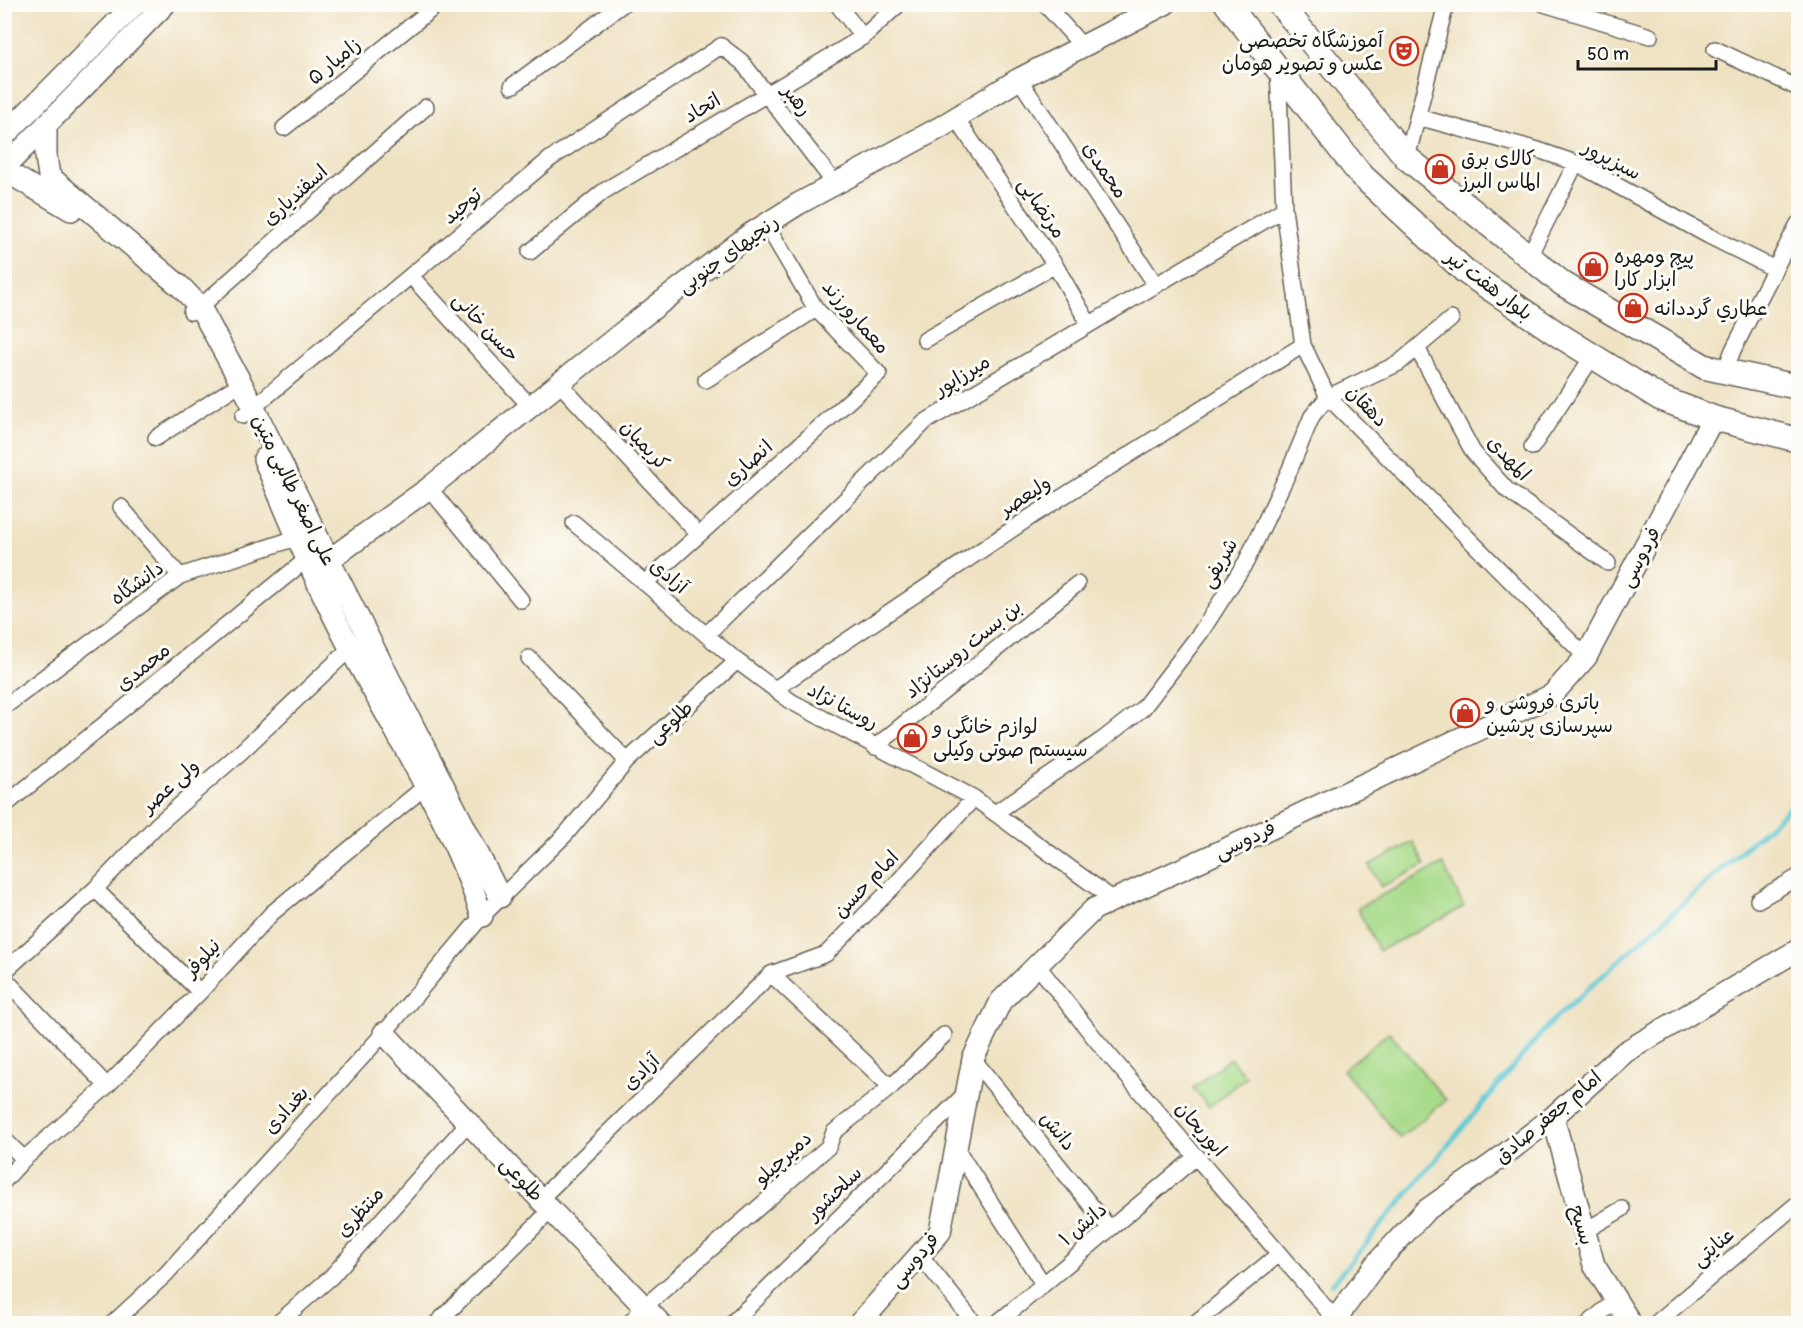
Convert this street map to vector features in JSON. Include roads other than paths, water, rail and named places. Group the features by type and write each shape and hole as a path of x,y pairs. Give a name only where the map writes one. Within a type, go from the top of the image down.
{"main road":[{"name":"بلوار هفت تیر","path":"1227,4 1360,174 1466,272 1660,398 1713,418 1798,440"},
{"path":"1280,4 1407,158 1563,284 1705,368 1798,387"}],"street":[{"path":"4,136 135,4"},
{"path":"4,169 165,4"},
{"name":"زامیار ۵","path":"284,128 438,4"},
{"path":"512,86 622,4"},
{"path":"837,4 863,37"},
{"name":"اتحاد","path":"530,252 604,191 863,37 899,4"},
{"path":"1045,4 1083,47"},
{"name":"رنجیهای جنوبی","path":"329,560 429,488 731,248 766,224 1019,79 1165,4"},
{"path":"1407,158 1446,4"},
{"path":"1545,4 1650,36"},
{"name":"رهبر","path":"721,46 742,62 835,184"},
{"name":"توحید","path":"248,412 550,159 721,46"},
{"path":"1715,49 1798,88"},
{"name":"دهقان","path":"1278,69 1284,209 1303,345 1329,397 1586,657"},
{"name":"محمدی","path":"1019,79 1156,285"},
{"name":"اسفندیاری","path":"196,310 426,107"},
{"name":"مرتضایی","path":"956,117 1055,265 1089,324"},
{"name":"سبزپرور","path":"1418,117 1538,150 1576,163 1709,236 1775,269"},
{"name":"علی اصغر طالبی متین","path":"46,125 46,156 49,176 182,288 196,310 248,412 306,535 329,560 366,634 432,780 482,916"},
{"path":"1529,256 1576,163"},
{"name":"علی اصغر طالبی متین","path":"4,169 82,216 196,310 230,390 248,412"},
{"name":"میرزاپور","path":"706,635 925,422 1284,209"},
{"name":"معمارورزند","path":"766,224 816,309 879,374"},
{"path":"1725,371 1733,350 1798,224"},
{"path":"925,340 1055,265"},
{"name":"حسن خانی","path":"411,276 530,406"},
{"path":"706,380 816,309"},
{"name":"شریفی","path":"995,813 1102,740 1143,708 1201,632 1246,562 1312,416 1329,397 1399,363 1451,319"},
{"name":"ولیعصر","path":"775,689 1032,516 1303,345"},
{"name":"المهدی","path":"1417,348 1473,452 1486,467 1508,490 1608,563"},
{"path":"1532,447 1593,356"},
{"name":"انصاری","path":"645,583 879,374"},
{"name":"کریمیان","path":"559,383 699,535"},
{"path":"156,438 230,390"},
{"name":"فردوسی","path":"859,1323 940,1232 973,1059 1001,1001 1094,909 1261,833 1552,695 1586,657 1713,418"},
{"path":"429,488 521,600"},
{"path":"121,507 180,576"},
{"name":"آزادی","path":"574,523 737,661"},
{"name":"علی اصغر طالبی متین","path":"306,535 306,559 350,648 432,780 500,897"},
{"name":"دانشگاه","path":"4,707 180,576 306,535"},
{"path":"306,559 329,560"},
{"name":"محمدی","path":"4,807 306,559"},
{"name":"بن بست روستانژاد","path":"875,747 1077,584"},
{"name":"ولی عصر","path":"4,972 95,890 157,825 242,751 366,634"},
{"path":"529,658 627,761"},
{"name":"روستا نژاد","path":"737,661 792,702 974,798 1114,900"},
{"name":"طلوعی","path":"482,916 565,835 627,761 737,661"},
{"name":"نیلوفر","path":"4,1180 24,1159 107,1086 200,992 272,913 432,780"},
{"name":"امام حسن","path":"771,974 826,954 895,885 974,798"},
{"path":"1758,900 1798,877"},
{"path":"95,890 200,992"},
{"name":"بغدادی","path":"112,1323 166,1274 384,1033 482,916"},
{"name":"امام جعفر صادق","path":"1333,1321 1376,1264 1425,1211 1495,1162 1553,1117 1625,1052 1798,950"},
{"name":"ابوریحان","path":"1037,965 1097,1041 1197,1156 1333,1321"},
{"path":"771,974 891,1087"},
{"name":"آزادی","path":"436,1323 546,1205 771,974"},
{"path":"4,978 107,1086"},
{"name":"طلوعی","path":"384,1033 661,1323"},
{"name":"دمیرچیلو","path":"629,1323 644,1307 828,1147 834,1132 891,1087 944,1035"},
{"name":"دانش","path":"973,1059 1110,1229"},
{"name":"سلحشور","path":"731,1323 967,1092"},
{"name":"بسیح","path":"1553,1117 1594,1265 1631,1323"},
{"name":"منتظری","path":"277,1323 331,1277 468,1123"},
{"path":"4,1138 24,1159"},
{"path":"956,1148 1044,1284"},
{"name":"دانش ۱","path":"996,1323 1197,1156"},
{"name":"عنایتی","path":"1655,1323 1798,1203"},
{"path":"1583,1232 1622,1209"},
{"path":"1194,1323 1279,1254"},
{"path":"920,1255 975,1323"},
{"path":"1588,1323 1616,1300"}],"waterway":[{"path":"1332,1284 1549,1024 1798,800"}],"place":[{"name":"آموزشگاه تخصصی عکس و تصویر هومان","path":"1404,51"},
{"name":"کالای برق الماس البرز","path":"1440,169"},
{"name":"پیچ ومهره ابزار کارا","path":"1593,267"},
{"name":"عطاري گرددانه","path":"1633,308"},
{"name":"باتری فروشی و سپرسازی پرشین","path":"1465,713"},
{"name":"لوازم خانگی و سیستم صوتی وکیلی","path":"912,738"}]}
